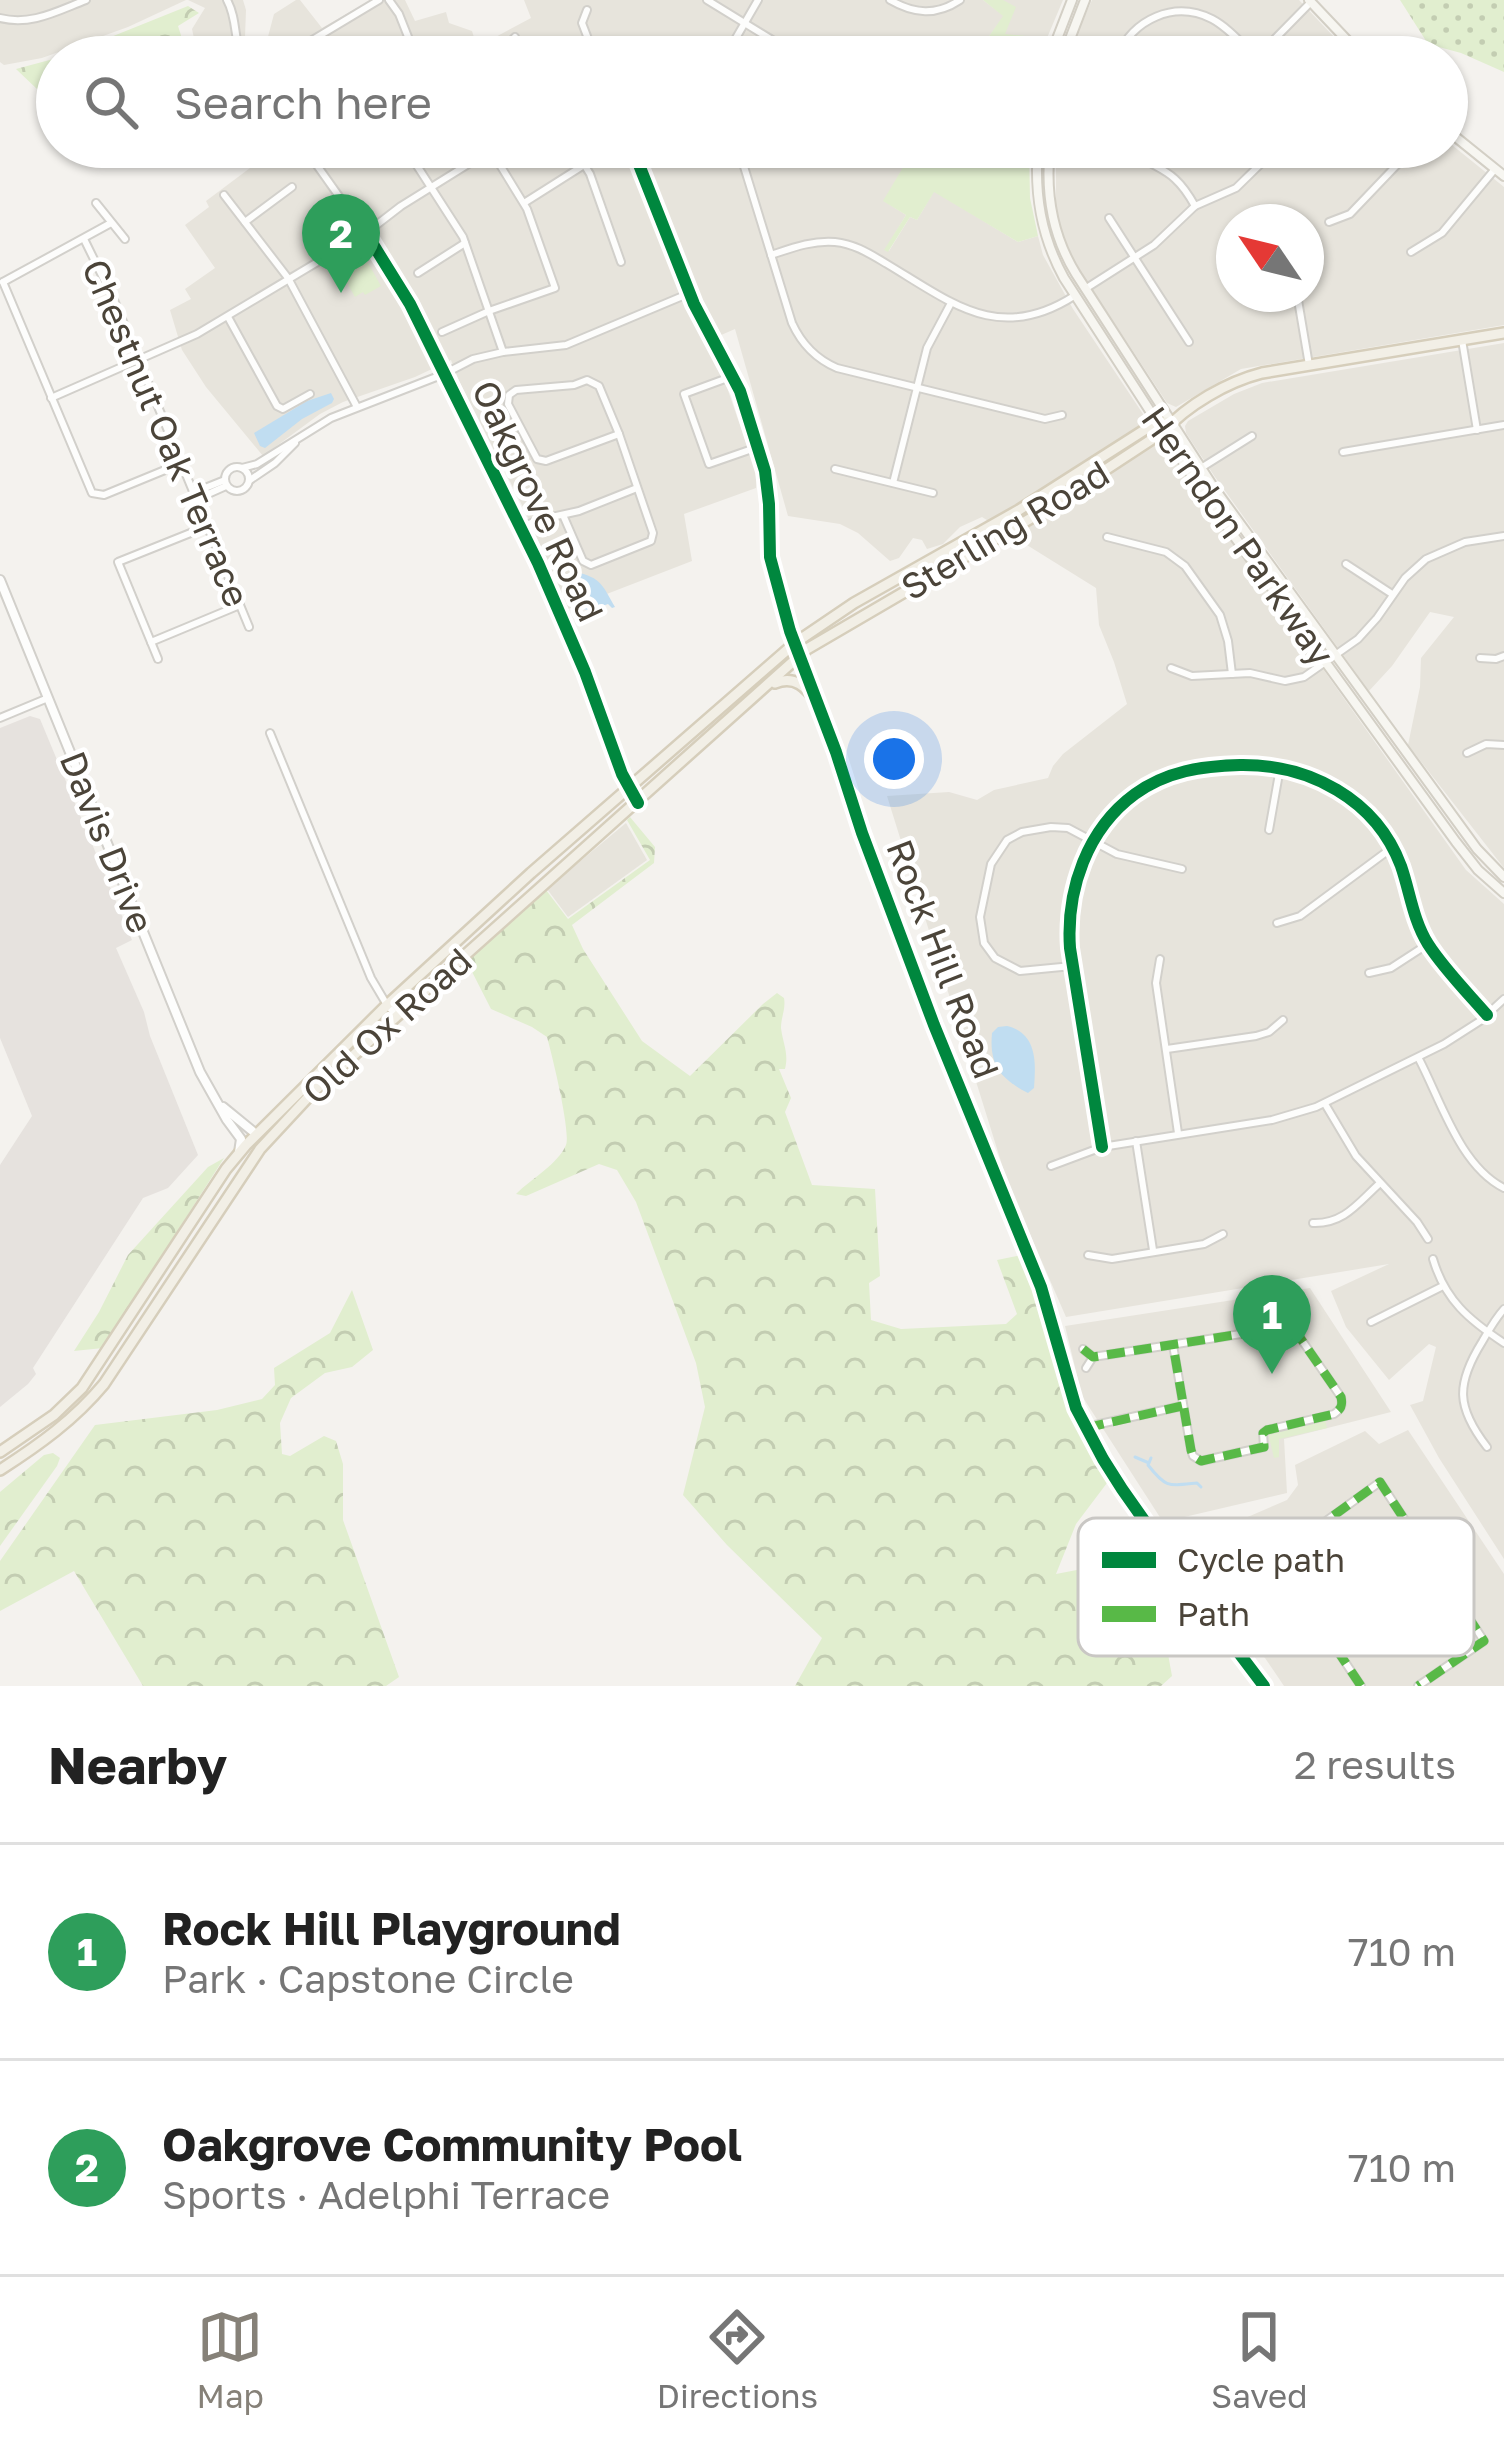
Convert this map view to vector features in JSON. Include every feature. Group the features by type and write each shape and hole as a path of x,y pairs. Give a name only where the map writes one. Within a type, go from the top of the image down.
{"main road":[{"path":"1058,36 1072,0"},
{"path":"1071,36 1085,0"},
{"path":"1310,1 1343,36"},
{"path":"1468,147 1500,172"},
{"name":"Herndon Parkway","path":"1037,168 1040,215 1057,266 1160,427 1464,852 1504,893"},
{"name":"Herndon Parkway","path":"1049,168 1055,228 1070,264 1201,469 1486,860 1504,877"},
{"path":"1160,427 1234,382 1262,373 1504,333"},
{"name":"Sterling Road","path":"833,615 1160,427"},
{"name":"Sterling Road","path":"833,632 1038,514 1160,427"},
{"name":"Old Ox Road","path":"0,1452 55,1415 82,1388 238,1153 256,1134 531,873 833,615"},
{"name":"Old Ox Road","path":"0,1470 88,1404 254,1157 288,1117 799,656 833,632"},
{"path":"760,692 793,680 817,703"},
{"path":"254,1157 256,1134"}],"street":[{"path":"0,18 31,21 86,0"},
{"path":"227,0 236,36"},
{"path":"319,36 379,0"},
{"path":"389,0 408,36"},
{"path":"707,0 765,36"},
{"path":"737,36 758,0"},
{"path":"890,0 922,12 941,10 960,0"},
{"path":"1276,36 1310,1"},
{"path":"587,10 582,23 587,36"},
{"path":"1128,36 1144,21 1184,10 1219,22 1234,36"},
{"name":"Oakgrove Road","path":"319,168 410,304 579,657 638,803"},
{"path":"419,168 465,243 503,352"},
{"path":"50,398 228,317 366,233 460,168"},
{"path":"442,332 555,288 524,203 502,168"},
{"path":"524,203 579,168"},
{"path":"586,168 621,262"},
{"name":"Rock Hill Road","path":"640,168 702,321 734,376 768,488 771,563 862,833 1041,1287 1070,1389 1086,1428 1143,1518"},
{"path":"744,168 793,323 809,350 837,368 1045,419 1062,415"},
{"path":"1163,168 1179,181 1195,206"},
{"path":"771,255 806,244 842,243 865,251 951,302 988,318 1016,319 1042,314 1086,289 1161,239 1195,206 1236,188 1256,168"},
{"path":"1329,222 1350,214 1394,168"},
{"path":"1412,252 1442,233 1500,172"},
{"path":"245,222 292,188"},
{"path":"224,195 289,278 357,407"},
{"path":"96,203 124,239"},
{"path":"1109,218 1189,343"},
{"path":"111,223 2,283 88,488 104,496 182,463"},
{"name":"Chestnut Oak Terrace","path":"84,238 140,360 249,627"},
{"path":"418,273 465,243"},
{"path":"226,483 230,468 257,464 331,418 473,359 566,345 690,293"},
{"path":"893,483 932,334 951,302"},
{"path":"1300,312 1309,365"},
{"path":"228,317 277,406 283,409 310,394"},
{"path":"1462,340 1477,430"},
{"path":"734,376 684,394 710,464 757,448"},
{"path":"562,515 584,561 595,565 651,541 653,532 619,434 599,386 591,380 515,390 508,395 525,439 541,461 619,434"},
{"path":"1343,452 1504,425"},
{"path":"1201,469 1252,436"},
{"path":"226,483 242,490 297,441"},
{"path":"242,468 249,481"},
{"path":"835,470 933,493"},
{"path":"195,496 226,483"},
{"path":"520,528 638,488"},
{"path":"158,658 118,562 208,526"},
{"path":"1171,668 1192,676 1250,673 1295,680 1336,656 1369,628 1415,568 1438,552 1504,536"},
{"path":"1107,537 1166,552 1186,566 1220,615 1232,674"},
{"path":"1346,564 1392,594"},
{"name":"Davis Drive","path":"0,580 200,1072 242,1139 238,1153"},
{"path":"151,642 240,605"},
{"path":"1480,658 1504,656"},
{"path":"0,718 48,698"},
{"path":"270,733 371,978 397,1016"},
{"path":"1467,753 1486,744 1504,745"},
{"path":"1102,1147 1072,966 1070,911 1076,880 1093,842 1128,799 1167,776 1213,766 1280,768 1345,794 1379,826 1393,847 1428,944 1486,1015"},
{"path":"1269,830 1280,768"},
{"path":"1072,966 1029,972 1003,964 984,943 980,917 995,854 1014,836 1059,826 1139,861 1182,869"},
{"path":"1277,923 1300,916 1393,847"},
{"path":"1369,974 1391,968 1428,944"},
{"path":"1160,959 1156,983 1178,1134"},
{"path":"1051,1166 1102,1147 1272,1120 1325,1104 1463,1033 1504,999"},
{"path":"1165,1049 1256,1036 1283,1020"},
{"path":"1418,1058 1471,1161 1486,1178 1504,1188"},
{"name":"Davis Drive","path":"217,1103 256,1134"},
{"path":"1325,1104 1343,1139 1428,1239"},
{"path":"1136,1141 1153,1252"},
{"path":"1313,1223 1340,1220 1379,1184"},
{"path":"1088,1255 1106,1259 1205,1244 1223,1234"},
{"path":"1433,1259 1459,1310 1504,1343"},
{"path":"1371,1322 1443,1286"},
{"path":"1487,1447 1467,1417 1462,1386 1467,1369 1504,1309"},
{"path":"1173,1345 1193,1456 1201,1461 1264,1447 1262,1437 1267,1430 1340,1410 1343,1404 1284,1312"},
{"path":"1085,1368 1093,1357 1292,1326"},
{"path":"1083,1349 1093,1357"},
{"path":"1086,1428 1183,1406"},
{"path":"1329,1518 1380,1482 1404,1518"},
{"path":"1474,1626 1484,1641 1474,1648"},
{"path":"1341,1656 1361,1686"},
{"path":"1418,1686 1462,1656"},
{"name":"Rock Hill Road","path":"1242,1657 1264,1686"}],"shaded area":[{"path":"0,0 186,0 103,36 36,36 36,59 0,62"},
{"path":"188,0 243,0 245,36 194,36 192,29 205,8"},
{"path":"300,0 322,28 371,0 405,0 415,21 446,12 449,23 472,31 474,36 268,36 274,14"},
{"path":"524,0 983,0 1004,16 989,36 497,36 531,18"},
{"path":"1003,0 1063,0 1048,36 1005,35"},
{"path":"1092,0 1299,0 1333,36 1076,36"},
{"path":"1468,158 1504,187 1504,325 1241,369 1176,407 1167,403 1075,263 1056,210 1056,168 1468,168"},
{"path":"250,168 903,168 884,201 906,215 885,250 889,251 910,217 917,220 934,191 1018,242 1038,236 1043,255 1073,309 1165,447 1466,870 1504,904 1504,1559 1410,1405 1423,1401 1436,1347 1429,1344 1389,1380 1346,1327 1331,1291 1389,1264 1066,1317 1008,1184 887,796 949,792 977,800 994,790 1048,778 1063,754 1127,704 1099,625 1096,588 982,517 960,527 943,544 927,549 922,540 913,538 899,558 890,561 840,524 788,516 735,329 705,342 719,364 757,475 756,488 684,514 692,561 568,609 451,360 343,402 263,456 182,350 170,310 191,299 185,289 215,268 185,225 209,207 206,201"},
{"path":"1504,343 1504,868 1408,745 1421,658 1454,617 1430,612 1369,691 1215,477 1185,426 1234,394 1262,383"},
{"path":"30,716 40,719 132,940 116,948 198,1155 168,1188 143,1198 33,1368 36,1374 0,1407 0,1165 32,1116 0,1038 0,728"},
{"path":"626,823 647,860 568,917 547,889"},
{"path":"1310,1288 1391,1412 1284,1439 1287,1493 1180,1518 1160,1518 1082,1396 1065,1326"},
{"path":"1408,1430 1467,1518 1245,1518 1287,1500 1298,1485 1295,1465 1365,1431 1379,1444"},
{"path":"1474,1529 1504,1574 1504,1686 1284,1686 1265,1658 1474,1656"}],"green space":[{"path":"983,0 1003,0 1016,7 1005,34 1026,36 989,36 1003,16"},
{"path":"1400,0 1504,0 1504,72 1468,56 1468,36 1423,36"},
{"path":"188,6 199,13 178,26 181,36 113,36"},
{"path":"36,64 36,88 16,69"},
{"path":"903,168 1029,168 1038,236 1018,242 934,192 917,220 910,217 888,252 884,250 906,215 883,201"},
{"path":"363,254 381,286 355,297 343,276 352,271 347,263"},
{"path":"630,817 655,847 654,863 572,925 583,949 642,1041 690,1076 763,1004 777,993 784,998 781,1028 786,1063 785,1069 779,1069 791,1098 785,1112 812,1185 875,1189 880,1276 869,1283 871,1320 901,1329 1006,1324 1017,1314 997,1260 1026,1254 1061,1385 1110,1479 1078,1518 1056,1574 1078,1570 1078,1656 1168,1656 1172,1676 1161,1686 795,1686 822,1638 683,1495 705,1407 696,1363 636,1202 617,1170 599,1164 526,1196 516,1194 551,1165 566,1145 560,1093 547,1037 491,1009 467,962 546,890 568,919 650,860 627,820"},
{"path":"224,1158 103,1348 74,1351 128,1255 208,1167"},
{"path":"352,1290 373,1350 352,1367 325,1373 291,1398 280,1423 282,1454 290,1456 324,1436 336,1441 343,1464 343,1520 399,1677 386,1686 143,1686 74,1571 0,1611 0,1561 95,1425 217,1410 262,1399 275,1385 274,1368 330,1333"},
{"path":"1325,1420 1327,1428 1279,1439 1279,1457 1274,1458 1268,1433"},
{"path":"53,1453 60,1458 57,1466 0,1546 0,1492 44,1455"}],"water":[{"path":"331,393 332,403 265,448 260,446 254,433 307,401"},
{"path":"575,572 600,583 615,607 577,608 564,578"},
{"path":"1007,1026 1024,1035 1032,1050 1034,1088 1028,1093 1004,1077 995,1063 992,1033"}],"waterway":[{"path":"1135,1457 1149,1463 1151,1458 1148,1465 1168,1484 1197,1483 1201,1487"}],"marked path":[{"path":"1083,1349 1093,1357 1292,1326 1341,1397 1341,1407 1334,1414 1267,1430 1264,1447 1201,1461 1191,1450 1173,1345"},
{"path":"1086,1428 1182,1406"},
{"path":"1330,1518 1380,1482 1404,1518"},
{"path":"1474,1626 1484,1641 1474,1648"},
{"path":"1341,1656 1361,1686"},
{"path":"1418,1686 1462,1656"}],"cycle path":[{"path":"640,168 694,304 740,391 765,471 770,557 790,631 862,833 1041,1287 1076,1408 1142,1518"},
{"path":"366,233 410,304 538,563 622,774 638,803"},
{"path":"1102,1147 1070,948 1072,904 1083,862 1104,825 1135,794 1172,775 1212,767 1266,766 1315,779 1357,804 1390,842 1428,944 1487,1015"},
{"path":"1241,1656 1264,1686"}],"place":[{"name":"Oakgrove Community Pool","path":"341,293"},
{"name":"Rock Hill Playground","path":"1272,1374"}]}
